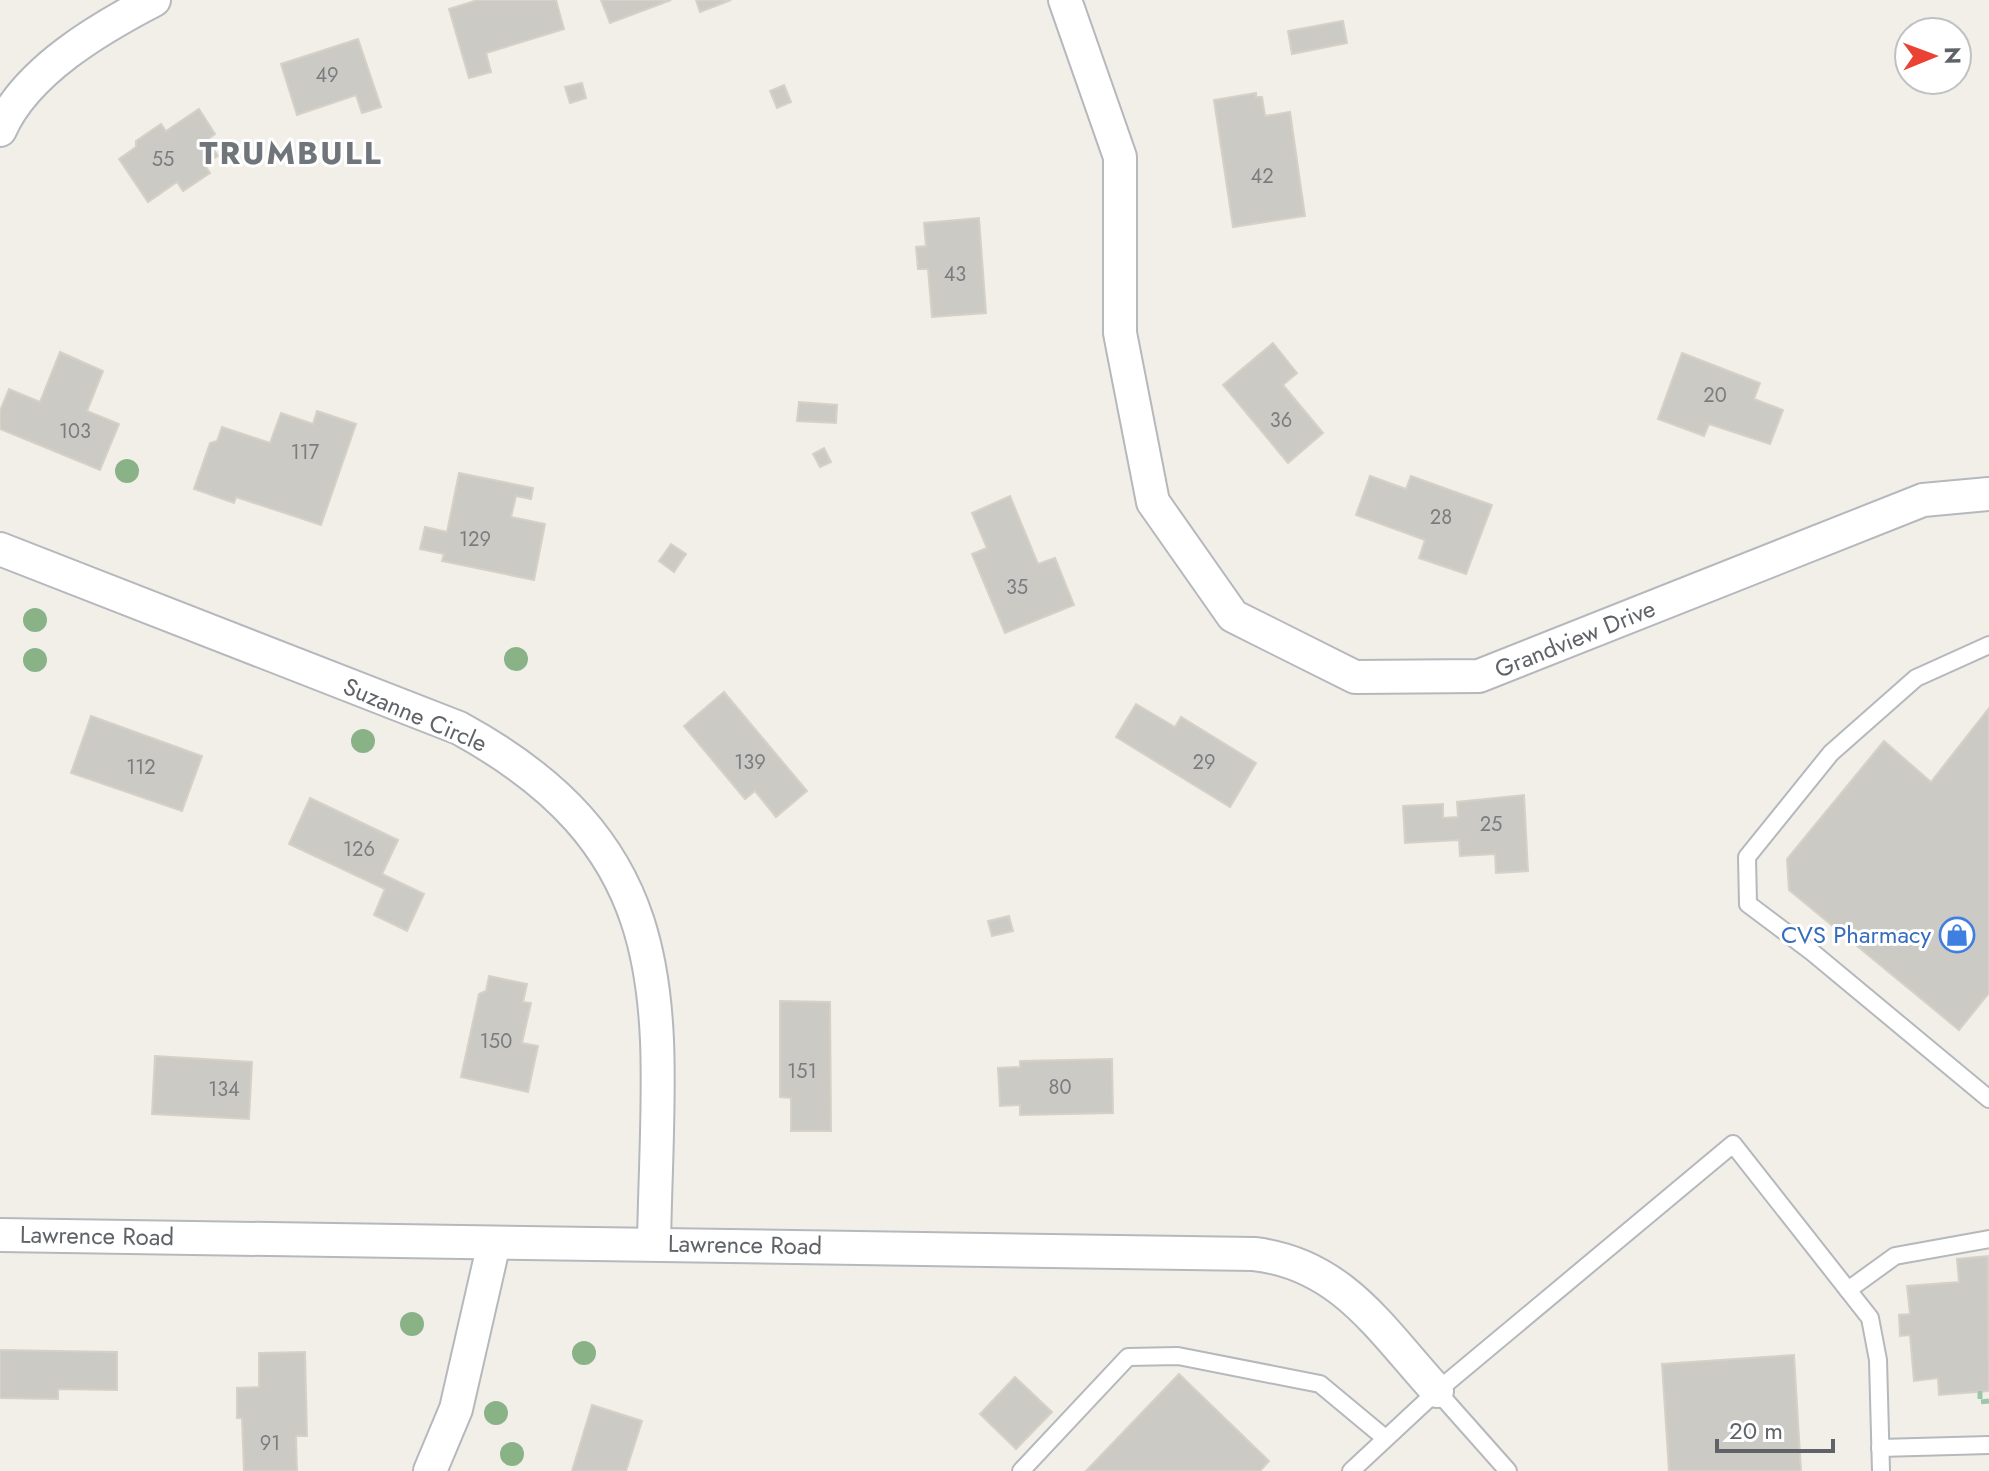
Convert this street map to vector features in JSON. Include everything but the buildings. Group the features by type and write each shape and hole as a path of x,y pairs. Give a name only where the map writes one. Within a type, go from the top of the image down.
{"street":[{"path":"0,130 5,118 47,70 95,31 154,0"},
{"name":"Grandview Drive","path":"1065,0 1120,157 1120,333 1153,502 1233,616 1355,677 1479,676 1923,500 1989,494"},
{"name":"Suzanne Circle","path":"0,549 459,728 521,767 582,822 621,877 637,912 649,955 656,1002 658,1061 654,1243"},
{"name":"Lawrence Road","path":"0,1235 654,1243 1279,1257 1325,1276 1345,1291 1437,1391"},
{"path":"430,1471 456,1409 494,1243"}],"lane":[{"path":"1989,645 1916,678 1831,753 1747,857 1748,904 1812,952 1989,1099"},
{"path":"1351,1471 1437,1391 1733,1144 1870,1318 1878,1360 1881,1471"},
{"path":"1848,1290 1895,1256 1989,1239"},
{"path":"1021,1471 1128,1357 1178,1356 1320,1384 1385,1438"},
{"path":"1437,1391 1508,1471"},
{"path":"1880,1448 1989,1445"}],"path":[{"path":"1980,1391 1980,1402 1989,1401"}],"place":[{"name":"CVS Pharmacy","path":"1957,935"}],"district":[{"name":"TRUMBULL","path":"291,153"}]}
